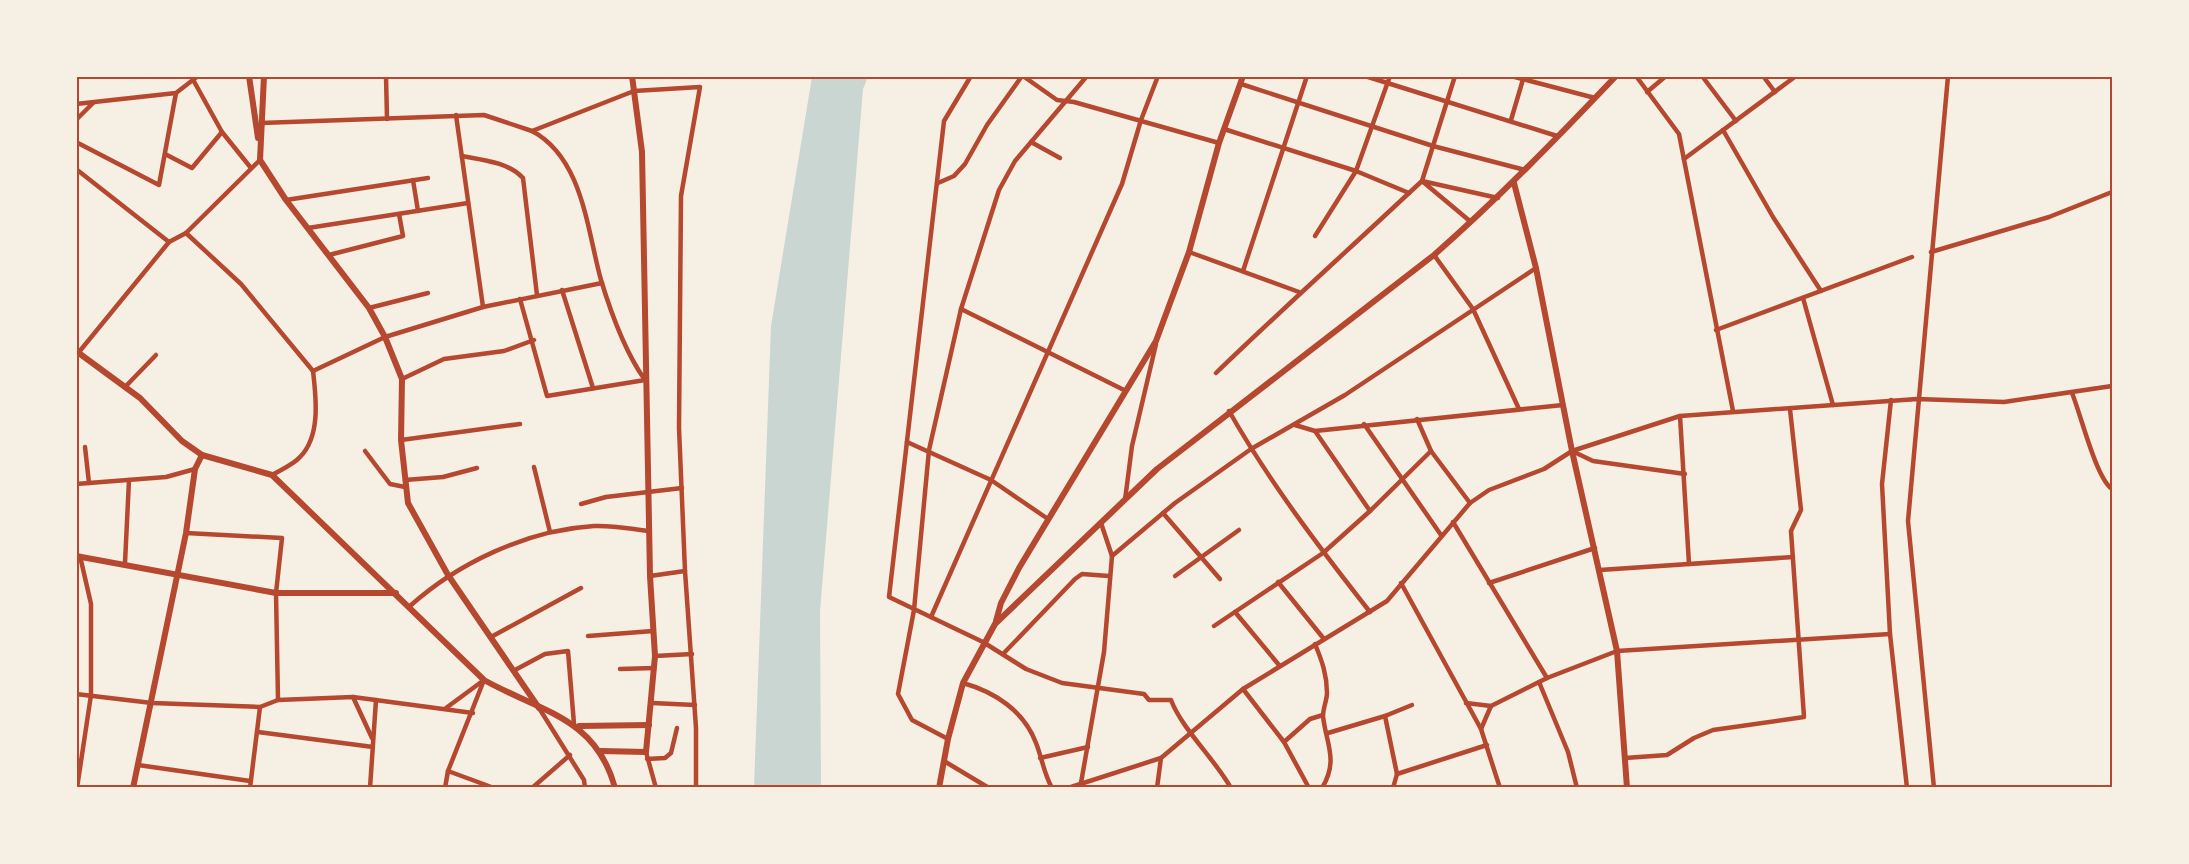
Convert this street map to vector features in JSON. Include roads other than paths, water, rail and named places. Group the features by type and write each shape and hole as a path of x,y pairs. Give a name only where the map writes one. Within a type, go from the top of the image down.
{"street":[{"path":"76,104 176,93 198,76"},
{"path":"249,76 260,151"},
{"path":"264,76 260,160 286,200 369,308 385,337 402,380 401,440 408,503 448,575 570,756 584,780 585,788"},
{"path":"386,76 387,119"},
{"path":"632,76 642,152 650,576 655,656 647,756 656,788"},
{"path":"971,76 944,121 889,597 983,642 1026,669 1062,683 1144,694 1149,700 1172,700 1186,727 1216,762 1231,788"},
{"path":"938,183 954,176 965,164 987,125 1022,76 1057,100 1074,102 1220,143"},
{"path":"948,739 912,720 898,694 914,610 929,450 960,309 999,190 1015,161 1087,76"},
{"path":"931,617 1122,184 1141,120 1158,76"},
{"path":"995,624 1001,603 1014,577 1156,341 1190,252 1224,129 1244,76"},
{"path":"1243,272 1307,76"},
{"path":"1365,76 1557,136"},
{"path":"1315,236 1356,171 1390,76"},
{"path":"1216,373 1299,292 1324,272 1422,181 1455,76"},
{"path":"1511,76 1595,98"},
{"path":"939,788 948,739 963,683 983,642 995,624 1157,469 1229,411 1434,255 1472,222 1514,183 1616,76"},
{"path":"1636,76 1679,135 1733,411"},
{"path":"1647,92 1666,76"},
{"path":"1702,76 1736,121"},
{"path":"1763,76 1775,92"},
{"path":"1684,159 1796,76"},
{"path":"1934,788 1908,521 1917,399 1948,76"},
{"path":"1511,120 1524,78"},
{"path":"192,79 222,132 251,168"},
{"path":"1241,84 1433,146 1525,170"},
{"path":"532,131 634,91 700,87 681,196 679,428 685,571 695,705 696,788"},
{"path":"76,142 159,185 176,93"},
{"path":"76,120 93,103"},
{"path":"456,115 483,307"},
{"path":"261,123 484,115 532,131 556,149 569,168 602,283 633,363 645,380"},
{"path":"1224,129 1356,171 1409,193"},
{"path":"1723,130 1773,217 1821,291"},
{"path":"165,154 192,168 222,132"},
{"path":"1031,142 1060,158"},
{"path":"462,156 494,161 523,178 537,295"},
{"path":"260,160 186,233 169,242 78,351 126,386 182,441 202,455 272,475 484,680 576,725 601,751 610,767 615,788"},
{"path":"76,169 169,242"},
{"path":"286,200 428,178"},
{"path":"413,180 418,211"},
{"path":"1422,181 1498,198"},
{"path":"1422,181 1472,222"},
{"path":"1514,183 1536,268 1572,452 1617,651 1627,788"},
{"path":"1931,252 2049,217 2112,192"},
{"path":"308,228 468,203"},
{"path":"329,255 403,236 399,214"},
{"path":"186,233 241,284 314,370 316,411 307,448 299,458 272,475"},
{"path":"1190,252 1299,292"},
{"path":"1434,255 1473,309 1519,409"},
{"path":"1716,330 1912,257"},
{"path":"1112,556 1164,513 1251,449 1295,425 1536,268"},
{"path":"314,370 385,337 483,307 602,283"},
{"path":"562,290 593,388"},
{"path":"369,308 428,293"},
{"path":"1803,298 1833,405"},
{"path":"520,299 534,340 548,396 645,380"},
{"path":"960,309 1126,391"},
{"path":"402,380 444,359 504,351 534,340"},
{"path":"1125,500 1132,446 1152,370 1156,341"},
{"path":"126,386 156,355"},
{"path":"1068,788 1161,758 1243,689 1387,601 1470,503 1489,490 1544,469 1572,452 1680,416 1891,400 2004,402 2112,386"},
{"path":"2072,393 2085,427 2091,453 2102,476 2112,489"},
{"path":"1891,400 1882,484 1890,634 1907,788"},
{"path":"1295,425 1315,431 1364,424 1564,405"},
{"path":"1625,758 1667,755 1694,738 1713,730 1804,717 1791,531 1801,510 1790,409"},
{"path":"1229,411 1251,449 1323,553 1370,612"},
{"path":"1680,416 1689,564"},
{"path":"1417,419 1431,451 1470,503"},
{"path":"401,440 519,424"},
{"path":"1364,424 1441,536"},
{"path":"1315,431 1370,511"},
{"path":"906,442 929,450 991,480 1048,519"},
{"path":"85,447 89,483"},
{"path":"365,451 390,484 405,484 477,468"},
{"path":"1214,626 1323,553 1431,451"},
{"path":"1572,452 1593,460 1685,474"},
{"path":"133,788 186,533 195,470 202,455"},
{"path":"534,467 550,532"},
{"path":"76,484 166,477 195,470"},
{"path":"125,564 129,480"},
{"path":"581,504 649,491 682,488"},
{"path":"1164,513 1220,579"},
{"path":"1453,522 1547,678"},
{"path":"1081,783 1099,689 1104,652 1108,576 1112,556 1101,523"},
{"path":"410,606 448,575 507,546 550,532 595,526 649,531"},
{"path":"1175,576 1239,530"},
{"path":"186,533 282,538 276,593 278,700"},
{"path":"1489,582 1595,548"},
{"path":"77,788 91,695 91,604 78,556 276,593 396,593"},
{"path":"1600,570 1793,557"},
{"path":"650,576 685,571"},
{"path":"1004,654 1074,579 1082,574 1108,576"},
{"path":"1278,582 1324,639"},
{"path":"1401,583 1481,729 1500,788"},
{"path":"491,637 581,588"},
{"path":"1235,612 1279,665"},
{"path":"588,636 653,631"},
{"path":"1466,704 1491,705 1547,678 1617,651 1890,634"},
{"path":"1315,644 1326,671 1327,695 1323,715 1328,733 1330,769 1322,788"},
{"path":"514,670 545,654 568,651 576,725"},
{"path":"655,656 692,654"},
{"path":"620,669 654,668"},
{"path":"446,708 484,680"},
{"path":"445,788 448,771 473,713 484,680"},
{"path":"1539,682 1568,752 1576,788"},
{"path":"963,683 988,690 1013,709 1031,730 1052,788"},
{"path":"1243,689 1284,742 1310,788"},
{"path":"76,694 152,703 260,707 278,700 353,697 473,713"},
{"path":"353,697 373,744"},
{"path":"370,788 376,700"},
{"path":"652,703 695,705"},
{"path":"1328,733 1385,716 1412,705"},
{"path":"1481,729 1491,705"},
{"path":"250,788 260,707"},
{"path":"1284,742 1310,719 1323,715"},
{"path":"1385,716 1397,774 1393,788"},
{"path":"576,725 649,725"},
{"path":"601,751 665,758 671,753 677,728"},
{"path":"258,732 373,744"},
{"path":"1397,774 1487,746"},
{"path":"1040,758 1088,747"},
{"path":"532,788 570,756"},
{"path":"1157,788 1161,758"},
{"path":"944,761 989,788"},
{"path":"138,765 250,780"},
{"path":"448,771 491,787"}]}
